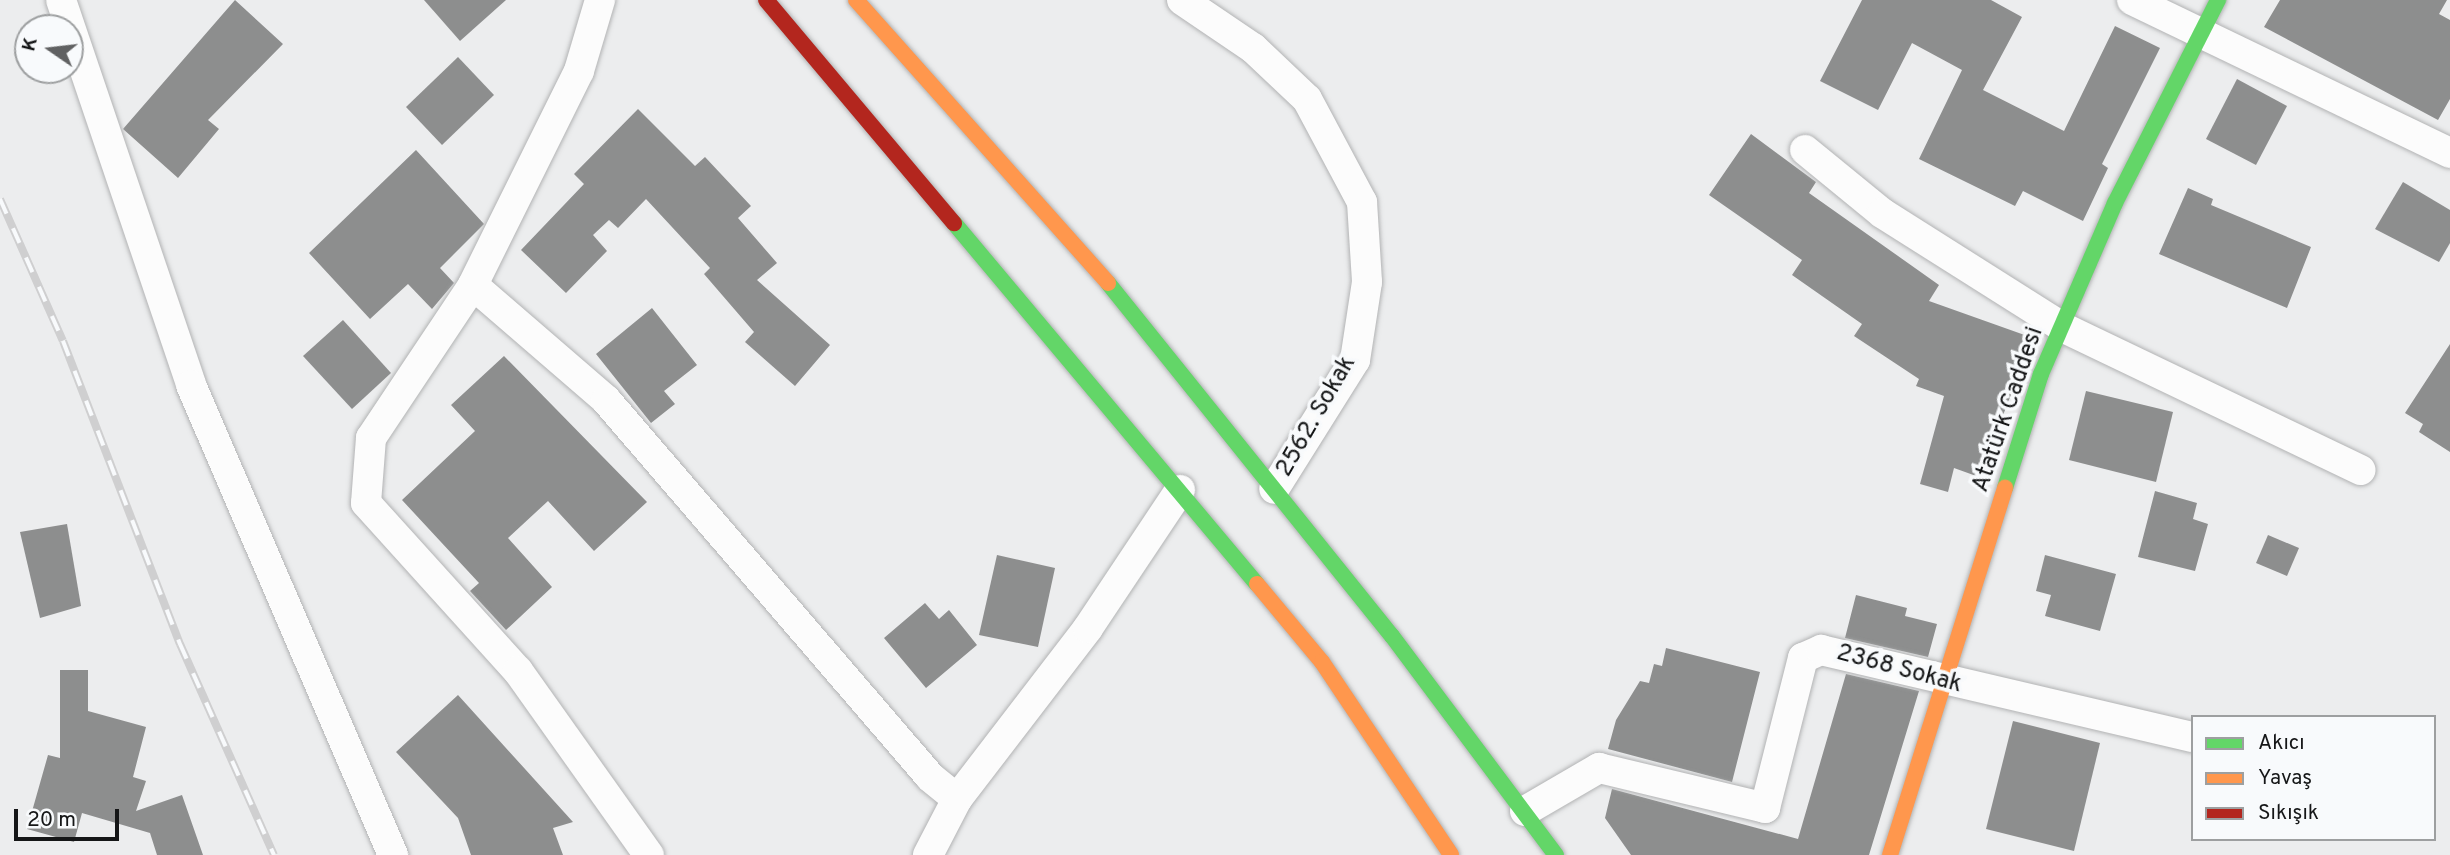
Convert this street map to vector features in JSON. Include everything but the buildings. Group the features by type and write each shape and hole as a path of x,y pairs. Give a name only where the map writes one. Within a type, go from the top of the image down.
{"main road":[{"path":"766,0 1322,662 1451,855"},
{"path":"856,0 1120,296 1274,489 1525,811 1556,855"},
{"name":"Atatürk Caddesi","path":"1890,855 2041,374 2201,30 2218,0"}],"street":[{"path":"61,0 191,385 393,855"},
{"path":"600,0 579,71 473,285 371,438 366,503 518,671 649,855"},
{"name":"2562. Sokak","path":"1182,0 1253,48 1307,99 1362,202 1367,282 1355,360 1274,489"},
{"path":"2132,0 2201,30 2450,153"},
{"path":"1805,150 1882,213 2062,327 2361,470"},
{"path":"473,285 606,400 930,777 957,799"},
{"path":"928,855 957,799 1088,628 1180,490"},
{"name":"2368 Sokak","path":"1525,811 1599,768 1765,808 1803,658 1821,650 1944,683 2191,737"}],"railway":[{"path":"0,199 63,341 180,644 274,855"}],"traffic: fast":[{"path":"2005,488 2041,374 2115,203 2218,0"},
{"path":"954,223 1257,584"},
{"path":"1108,283 1392,636 1556,855"}],"traffic: slow":[{"path":"856,0 1108,283"},
{"path":"1890,855 2005,488"},
{"path":"1257,584 1322,662 1451,855"}],"traffic: jam":[{"path":"766,0 954,223"}]}
